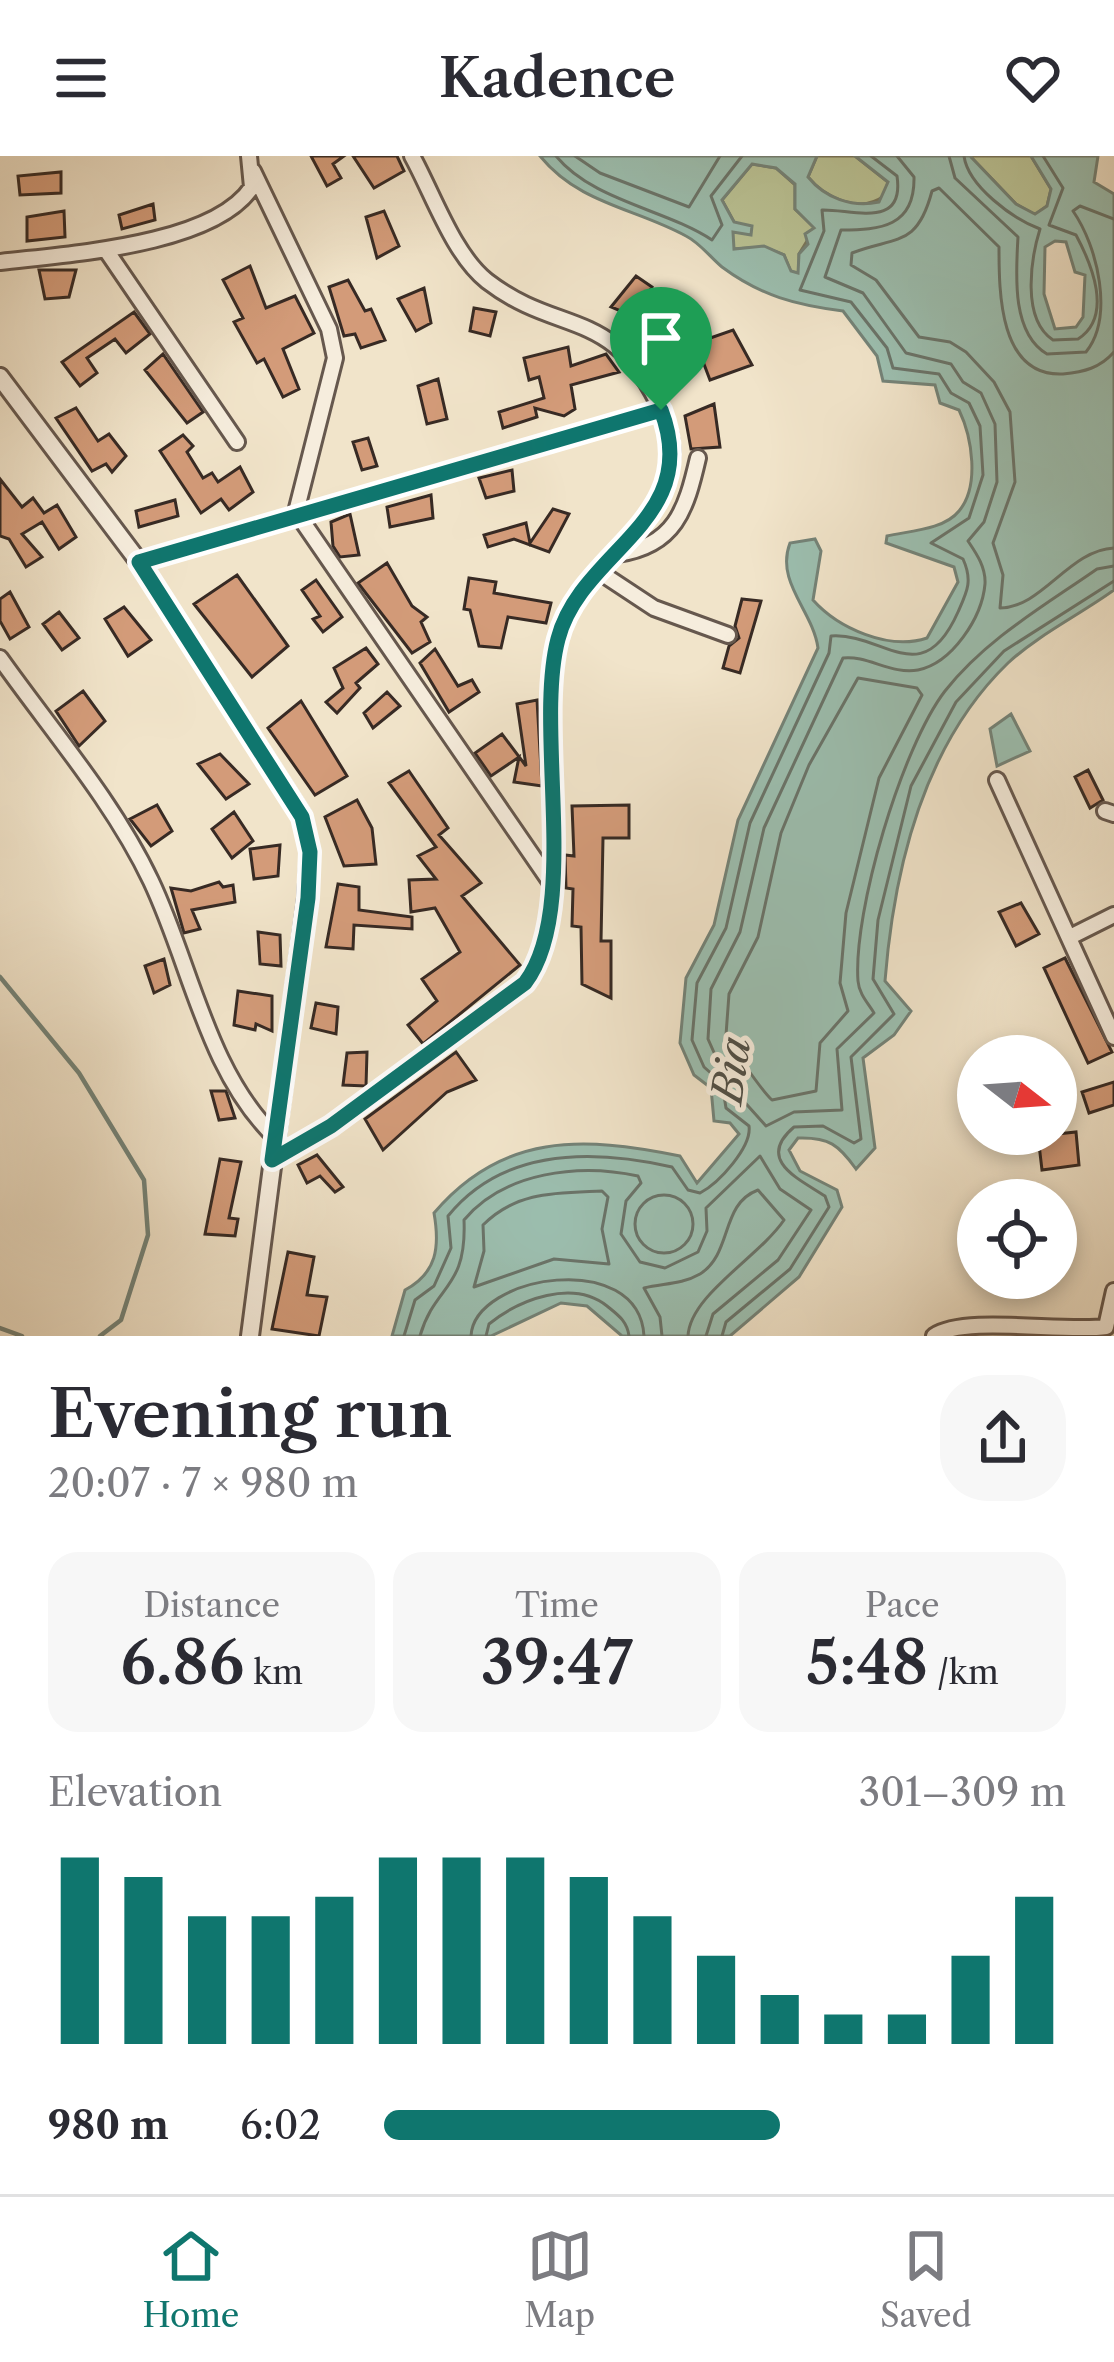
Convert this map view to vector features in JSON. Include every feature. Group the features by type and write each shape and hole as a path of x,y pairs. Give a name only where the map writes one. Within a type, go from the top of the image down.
{"street":[{"path":"272,1160 331,1126 525,983 547,943 556,645 572,607 648,516 670,472 668,429 661,410 610,338 508,294 474,268 412,156"},
{"path":"0,262 106,250 218,216 242,202 252,187 251,163"},
{"path":"251,163 329,329 335,358 296,512 550,882"},
{"path":"106,250 237,442"},
{"path":"0,377 139,562 302,817 310,852 308,898 250,1336"},
{"path":"139,562 296,512 661,410"},
{"path":"616,554 647,550 664,536 686,505 698,458"},
{"path":"601,573 654,608 728,635"},
{"path":"0,658 128,838 151,881 237,1093 275,1137"},
{"path":"997,780 1114,1036"},
{"path":"1072,936 1114,915"},
{"path":"934,1336 962,1328 1070,1332 1106,1327 1114,1291"}],"shaded area":[{"path":"817,156 855,156 888,182 884,196 864,204 843,201 824,191 808,177"},
{"path":"970,156 1031,156 1051,189 1047,206 1035,215 1016,204"},
{"path":"752,164 776,168 795,185 795,209 815,228 799,254 799,273 791,272 784,255 764,247 734,249 729,238 734,222 722,200"}],"water":[{"name":"Bia","path":"540,156 817,156 808,177 822,191 840,200 869,204 879,202 888,182 855,156 970,156 1016,204 1035,214 1047,206 1051,189 1031,156 1098,156 1094,182 1114,194 1114,590 1008,663 979,695 935,769 906,852 889,938 885,981 911,1011 894,1035 863,1058 875,1148 856,1169 832,1144 798,1138 789,1150 800,1171 837,1190 842,1207 799,1277 730,1336 622,1336 587,1306 561,1303 491,1336 392,1336 405,1290 424,1276 434,1258 434,1213 487,1168 546,1147 610,1145 680,1156 697,1183 739,1134 730,1123 714,1121 711,1088 694,1075 680,1043 686,978 714,925 738,820 818,648 787,571 790,543 815,539 821,551 813,600 836,620 881,639 927,638 958,582 954,567 886,543 887,536 935,526 959,511 970,488 970,447 959,410 940,403 935,385 883,381 877,356 843,311 765,292 722,267 691,239 590,195","holes":["752,164 776,168 795,184 795,209 814,228 805,234 808,244 799,254 798,273 791,271 784,255 764,246 734,249 733,232 751,235 752,226 734,222 722,200","1066,242 1075,272 1085,275 1083,317 1076,327 1055,329 1044,294 1045,247"]},
{"path":"1011,714 1030,751 997,766 990,729"}],"building":[{"path":"311,156 344,156 333,164 341,178 327,186"},
{"path":"353,156 397,156 404,171 374,188"},
{"path":"61,172 61,193 20,195 18,176"},
{"path":"153,204 155,220 122,229 119,215"},
{"path":"64,211 65,237 27,241 27,217"},
{"path":"384,211 399,246 377,258 366,217"},
{"path":"250,266 266,308 295,296 314,333 283,349 299,389 283,397 264,359 257,363 234,322 243,318 223,280"},
{"path":"39,270 76,270 69,297 45,299"},
{"path":"636,276 652,287 635,317 611,307"},
{"path":"348,280 365,311 371,309 385,340 361,348 355,334 344,336 329,287"},
{"path":"424,288 431,323 416,331 398,299"},
{"path":"474,308 496,312 490,336 470,331"},
{"path":"134,312 150,334 126,353 115,339 87,358 97,373 80,386 62,362"},
{"path":"733,330 752,365 710,380 696,343"},
{"path":"568,347 571,366 606,354 619,372 571,385 575,409 564,416 535,408 537,417 503,428 499,412 544,398 539,377 529,380 524,358"},
{"path":"163,354 203,412 187,423 145,370"},
{"path":"438,379 447,419 427,424 418,386"},
{"path":"714,404 720,447 691,449 685,416"},
{"path":"76,408 98,441 109,434 126,456 112,472 106,464 92,471 56,418"},
{"path":"183,435 193,446 187,452 203,478 212,473 218,482 240,467 253,492 229,510 221,499 201,513 160,451"},
{"path":"368,438 377,466 362,470 353,442"},
{"path":"512,470 514,491 486,498 479,478"},
{"path":"0,479 22,507 33,498 44,513 57,505 76,537 59,549 42,522 22,534 42,557 26,567 9,539 0,536"},
{"path":"431,495 433,518 390,527 387,507"},
{"path":"175,500 178,516 139,527 136,511"},
{"path":"553,509 569,514 549,552 514,539 488,547 484,535 526,523 530,543"},
{"path":"350,514 359,555 340,557 333,546 331,522"},
{"path":"387,563 412,606 427,617 421,622 430,642 412,653 358,583"},
{"path":"237,575 288,646 252,677 194,604"},
{"path":"469,578 496,582 494,593 551,603 546,623 508,617 501,648 479,646 470,610 464,609"},
{"path":"316,580 342,617 323,632 313,619 320,616 302,590"},
{"path":"10,592 29,627 10,639 0,621 0,599"},
{"path":"742,599 761,601 740,673 723,668 729,646 739,638 735,626"},
{"path":"124,607 151,640 128,656 105,619"},
{"path":"59,612 79,638 62,650 43,624"},
{"path":"366,648 378,664 356,683 360,688 337,713 326,702 343,688 334,668"},
{"path":"435,649 458,686 472,680 479,692 449,712 420,663"},
{"path":"83,691 105,721 79,746 56,711"},
{"path":"387,692 400,706 373,728 364,713"},
{"path":"537,700 542,786 514,782 519,757 491,776 475,753 502,734 526,766 517,704"},
{"path":"301,701 347,776 315,795 268,728"},
{"path":"220,754 249,784 226,799 198,764"},
{"path":"1088,770 1103,800 1090,808 1075,777"},
{"path":"409,771 448,828 439,835 481,883 462,896 520,965 423,1044 408,1025 437,1001 422,979 460,952 435,908 411,912 409,880 436,879 418,856 436,847 389,783"},
{"path":"357,800 372,828 376,864 344,866 325,817"},
{"path":"157,805 172,831 151,846 130,819"},
{"path":"629,805 629,838 603,838 601,941 611,941 611,998 582,984 581,927 572,926 573,889 566,888 565,855 574,856 572,806"},
{"path":"234,812 253,841 232,858 212,829"},
{"path":"280,845 278,876 254,879 250,849"},
{"path":"219,882 223,887 233,885 235,902 192,910 200,929 184,933 171,888 191,891"},
{"path":"338,884 359,887 359,910 412,917 412,929 354,925 353,949 326,947"},
{"path":"1021,903 1039,934 1016,946 999,912"},
{"path":"258,932 280,935 281,966 260,964"},
{"path":"1065,958 1112,1052 1088,1063 1044,968"},
{"path":"164,959 170,985 154,993 145,966"},
{"path":"238,991 272,996 272,1031 256,1024 255,1030 234,1025"},
{"path":"316,1003 338,1007 336,1034 311,1028"},
{"path":"367,1052 366,1086 343,1085 347,1053"},
{"path":"456,1052 476,1080 447,1092 383,1150 365,1119"},
{"path":"1114,1082 1114,1105 1089,1113 1082,1092"},
{"path":"211,1091 226,1091 235,1118 219,1120"},
{"path":"1077,1143 1079,1165 1042,1170 1040,1155 1077,1155"},
{"path":"317,1155 343,1187 335,1192 320,1176 307,1183 298,1165"},
{"path":"220,1159 241,1162 229,1218 238,1219 235,1236 205,1234"},
{"path":"288,1252 314,1257 307,1295 327,1297 319,1336 272,1329"}],"waterway":[{"path":"0,977 79,1073 144,1180 148,1235 121,1320 100,1336"},
{"path":"0,1328 22,1336"}],"route":[{"path":"661,410 671,451 662,494 572,607 556,645 550,882 542,961 525,983 331,1126 272,1160 308,898 310,852 290,790 139,562 296,512 661,410"}]}
